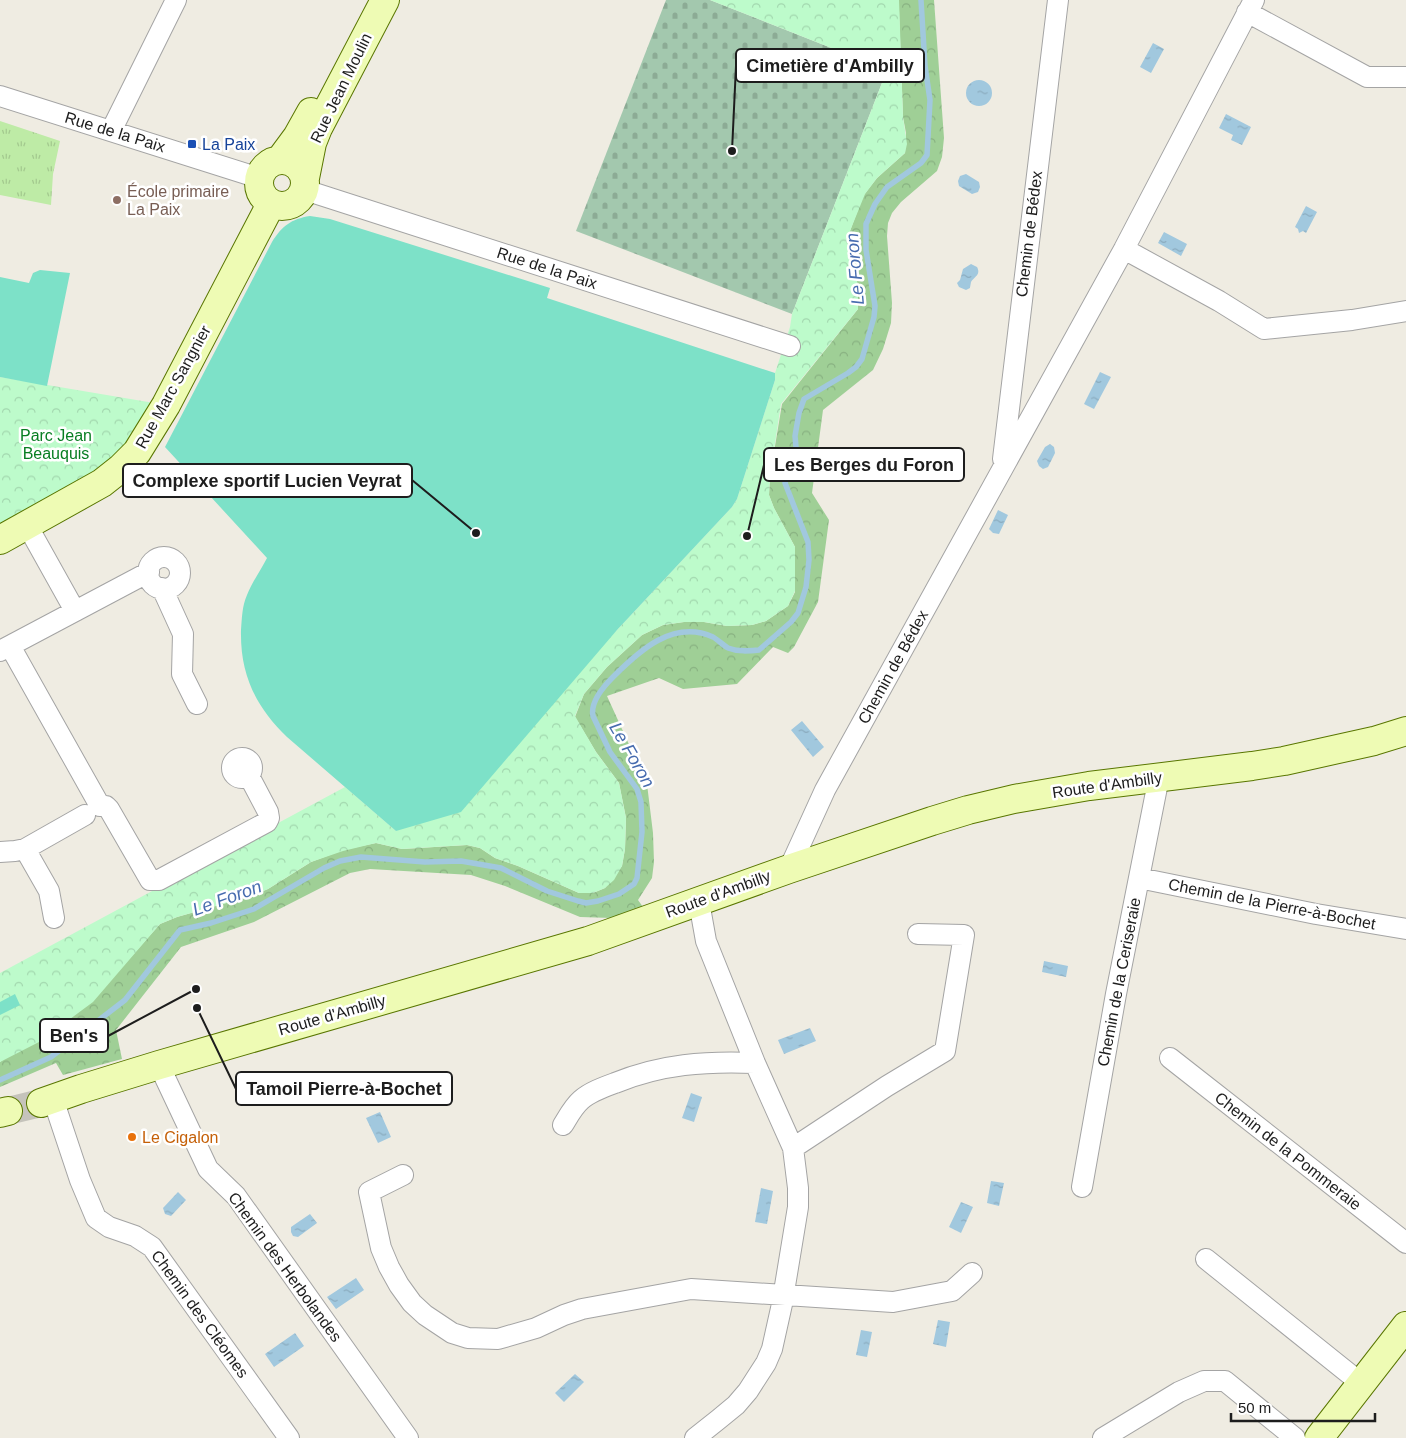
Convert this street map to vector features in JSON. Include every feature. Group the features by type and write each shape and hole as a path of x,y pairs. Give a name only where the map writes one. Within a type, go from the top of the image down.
{"street":[{"path":"111,131 176,0"},
{"name":"Rue Jean Moulin","path":"280,160 303,127 369,0"},
{"name":"Rue Jean Moulin","path":"305,184 312,143 318,128 385,0"},
{"name":"Chemin de Bédex","path":"1002,469 1058,0"},
{"path":"1250,6 1367,77 1406,77"},
{"name":"Chemin de Bédex","path":"789,869 826,790 1124,249 1250,6"},
{"name":"Rue de la Paix","path":"0,96 259,178"},
{"path":"280,160 294,163 301,170 305,184 298,201 283,207 271,204 265,200 261,193 259,178 267,166 280,160"},
{"name":"Rue de la Paix","path":"305,184 790,346"},
{"name":"Rue Marc Sangnier","path":"0,540 102,483 137,452 166,405 271,204"},
{"path":"1124,249 1264,328 1352,320 1406,311"},
{"path":"27,525 75,611"},
{"path":"148,572 152,583 162,588 172,586 179,579 180,572 176,562 168,557 158,558 152,563 148,572 5,648 100,806 106,806 109,809 150,880 159,880 267,822 268,812 248,776"},
{"path":"162,588 183,634 182,674 197,704"},
{"name":"Route d'Ambilly","path":"47,1101 158,1066 588,940 932,820 968,810 1089,786 1284,761 1374,741 1406,731"},
{"name":"Chemin de la Ceriseraie","path":"1082,1187 1116,994 1159,777"},
{"path":"1,849 15,851 25,849 85,814"},
{"path":"25,849 47,887 54,918"},
{"name":"Chemin de la Pierre-à-Bochet","path":"1139,878 1316,914 1406,929"},
{"path":"694,1438 736,1405 758,1377 772,1349 798,1207 798,1188 793,1148 755,1063 706,941 699,902"},
{"path":"793,1148 887,1086 945,1051 964,935 918,934"},
{"name":"Chemin de la Pommeraie","path":"1170,1058 1406,1243"},
{"path":"563,1125 582,1099 602,1088 640,1073 682,1064 707,1062 755,1063"},
{"name":"Chemin des Herbolandes","path":"158,1066 208,1169 236,1196 408,1438"},
{"name":"Chemin des Cléomes","path":"47,1101 96,1218 109,1227 134,1236 152,1247 289,1438"},
{"path":"403,1175 368,1192 382,1248 392,1273 412,1302 425,1315 452,1333 468,1338 498,1338 536,1328 564,1315 582,1310 691,1289 893,1302 952,1290 972,1273"},
{"path":"1206,1259 1362,1384"},
{"path":"1320,1438 1406,1326"},
{"path":"1103,1438 1178,1392 1204,1381 1225,1381 1295,1438"}],"green space":[{"path":"666,0 710,0 887,70 792,314 576,231"},
{"path":"710,0 899,0 903,117 907,144 905,153 877,178 865,194 850,231 858,288 858,309 781,404 769,495 795,547 795,591 788,606 766,621 752,625 727,626 704,622 684,622 663,625 642,635 607,667 584,694 575,716 596,752 619,783 626,818 625,849 622,866 614,880 605,888 593,893 579,893 495,858 480,848 467,845 402,849 376,843 343,851 311,862 268,889 251,896 177,917 160,924 93,1002 39,1042 0,1062 0,973 345,787 396,831 617,630 732,507 737,499 775,380 775,373 790,327 792,314 887,70"},
{"path":"872,0 934,0 944,138 942,157 937,171 901,202 892,213 888,223 887,236 892,303 891,323 883,349 873,370 823,410 812,493 829,520 818,602 794,647 788,653 773,647 737,684 683,689 659,678 607,696 647,784 653,833 654,862 652,878 638,900 643,907 612,918 580,917 505,886 471,875 370,869 350,873 254,922 181,947 116,1030 122,1059 63,1075 56,1063 0,1087 0,1062 115,975 160,924 177,917 251,896 268,889 311,862 343,850 376,843 402,849 467,845 480,848 495,858 579,893 593,893 605,888 622,866 625,849 626,818 619,783 596,752 575,717 584,694 607,667 642,635 663,625 684,622 704,622 727,626 752,625 766,621 788,606 795,592 795,547 769,495 770,476 782,404 858,309 858,288 850,231 863,196 877,178 905,153 906,133 903,117 899,10"},
{"path":"0,121 60,141 53,174 51,205 0,195"},
{"path":"310,216 330,219 550,288 547,298 775,373 775,380 737,499 732,507 617,630 461,812 396,831 287,737 258,701 243,661 241,646 242,612 251,585 267,558 165,447 272,242 288,224 297,219"},
{"path":"40,270 70,273 47,386 0,377 0,277 29,283 33,273"},
{"name":"Parc Jean Beauquis","path":"0,377 166,405 145,441 0,540"},
{"path":"15,994 20,1005 0,1015 0,1002"}],"water":[{"path":"1153,43 1164,49 1151,73 1140,67"},
{"path":"979,80 988,84 992,93 988,102 979,106 970,102 966,93 970,84"},
{"path":"1226,114 1251,127 1242,145 1231,140 1233,135 1219,128"},
{"path":"966,174 979,182 978,192 972,194 959,186 960,176"},
{"path":"1306,206 1317,212 1306,233 1303,231 1299,233 1295,227"},
{"path":"1164,232 1187,244 1181,256 1158,243"},
{"path":"971,264 977,267 978,272 971,282 970,288 966,290 959,287 957,283 960,280 963,269"},
{"path":"1100,372 1111,377 1094,409 1084,404"},
{"path":"1050,444 1054,447 1055,453 1048,467 1043,469 1037,461 1045,447"},
{"path":"998,510 1008,515 999,534 993,533 989,529"},
{"path":"802,721 824,747 813,757 791,730"},
{"path":"1044,961 1068,966 1066,977 1042,972"},
{"path":"810,1028 816,1041 784,1054 778,1040"},
{"path":"691,1093 702,1097 694,1122 682,1118"},
{"path":"380,1112 391,1137 378,1143 366,1118"},
{"path":"991,1181 1004,1183 999,1206 987,1203"},
{"path":"761,1188 773,1191 767,1224 755,1222"},
{"path":"178,1192 186,1200 171,1216 165,1214 163,1208"},
{"path":"961,1202 973,1207 961,1233 949,1227"},
{"path":"310,1214 317,1223 298,1237 293,1236 291,1227"},
{"path":"356,1278 364,1290 336,1309 327,1297"},
{"path":"938,1320 950,1322 946,1347 933,1344"},
{"path":"861,1330 872,1332 867,1357 856,1355"},
{"path":"295,1333 304,1346 274,1367 265,1354"},
{"path":"575,1374 584,1382 564,1402 555,1393"}],"waterway":[{"name":"Le Foron","path":"0,1080 51,1057 125,1000 180,930 211,923 254,909 324,868 340,861 361,857 425,862 461,861 501,868 547,891 586,903 619,894 634,884 637,878 642,832 641,802 637,789 610,752 593,716 594,705 602,690 613,677 634,657 658,640 684,632 698,632 713,637 726,647 732,649 744,651 759,650 791,622 798,613 806,587 809,560 808,542 785,483 789,470 797,458 795,436 799,413 804,399 848,373 862,359 874,317 875,306 866,250 866,224 875,204 887,187 921,163 927,155 930,100 925,66 921,0"}],"tunnel":[{"path":"8,1111 41,1103"}],"place":[{"name":"La Paix","path":"192,144"},
{"name":"Cimetière d'Ambilly","path":"732,151"},
{"name":"École primaire La Paix","path":"117,200"},
{"name":"Complexe sportif Lucien Veyrat","path":"476,533"},
{"name":"Les Berges du Foron","path":"747,536"},
{"name":"Ben's","path":"196,989"},
{"name":"Tamoil Pierre-à-Bochet","path":"197,1008"},
{"name":"Le Cigalon","path":"132,1137"}]}
